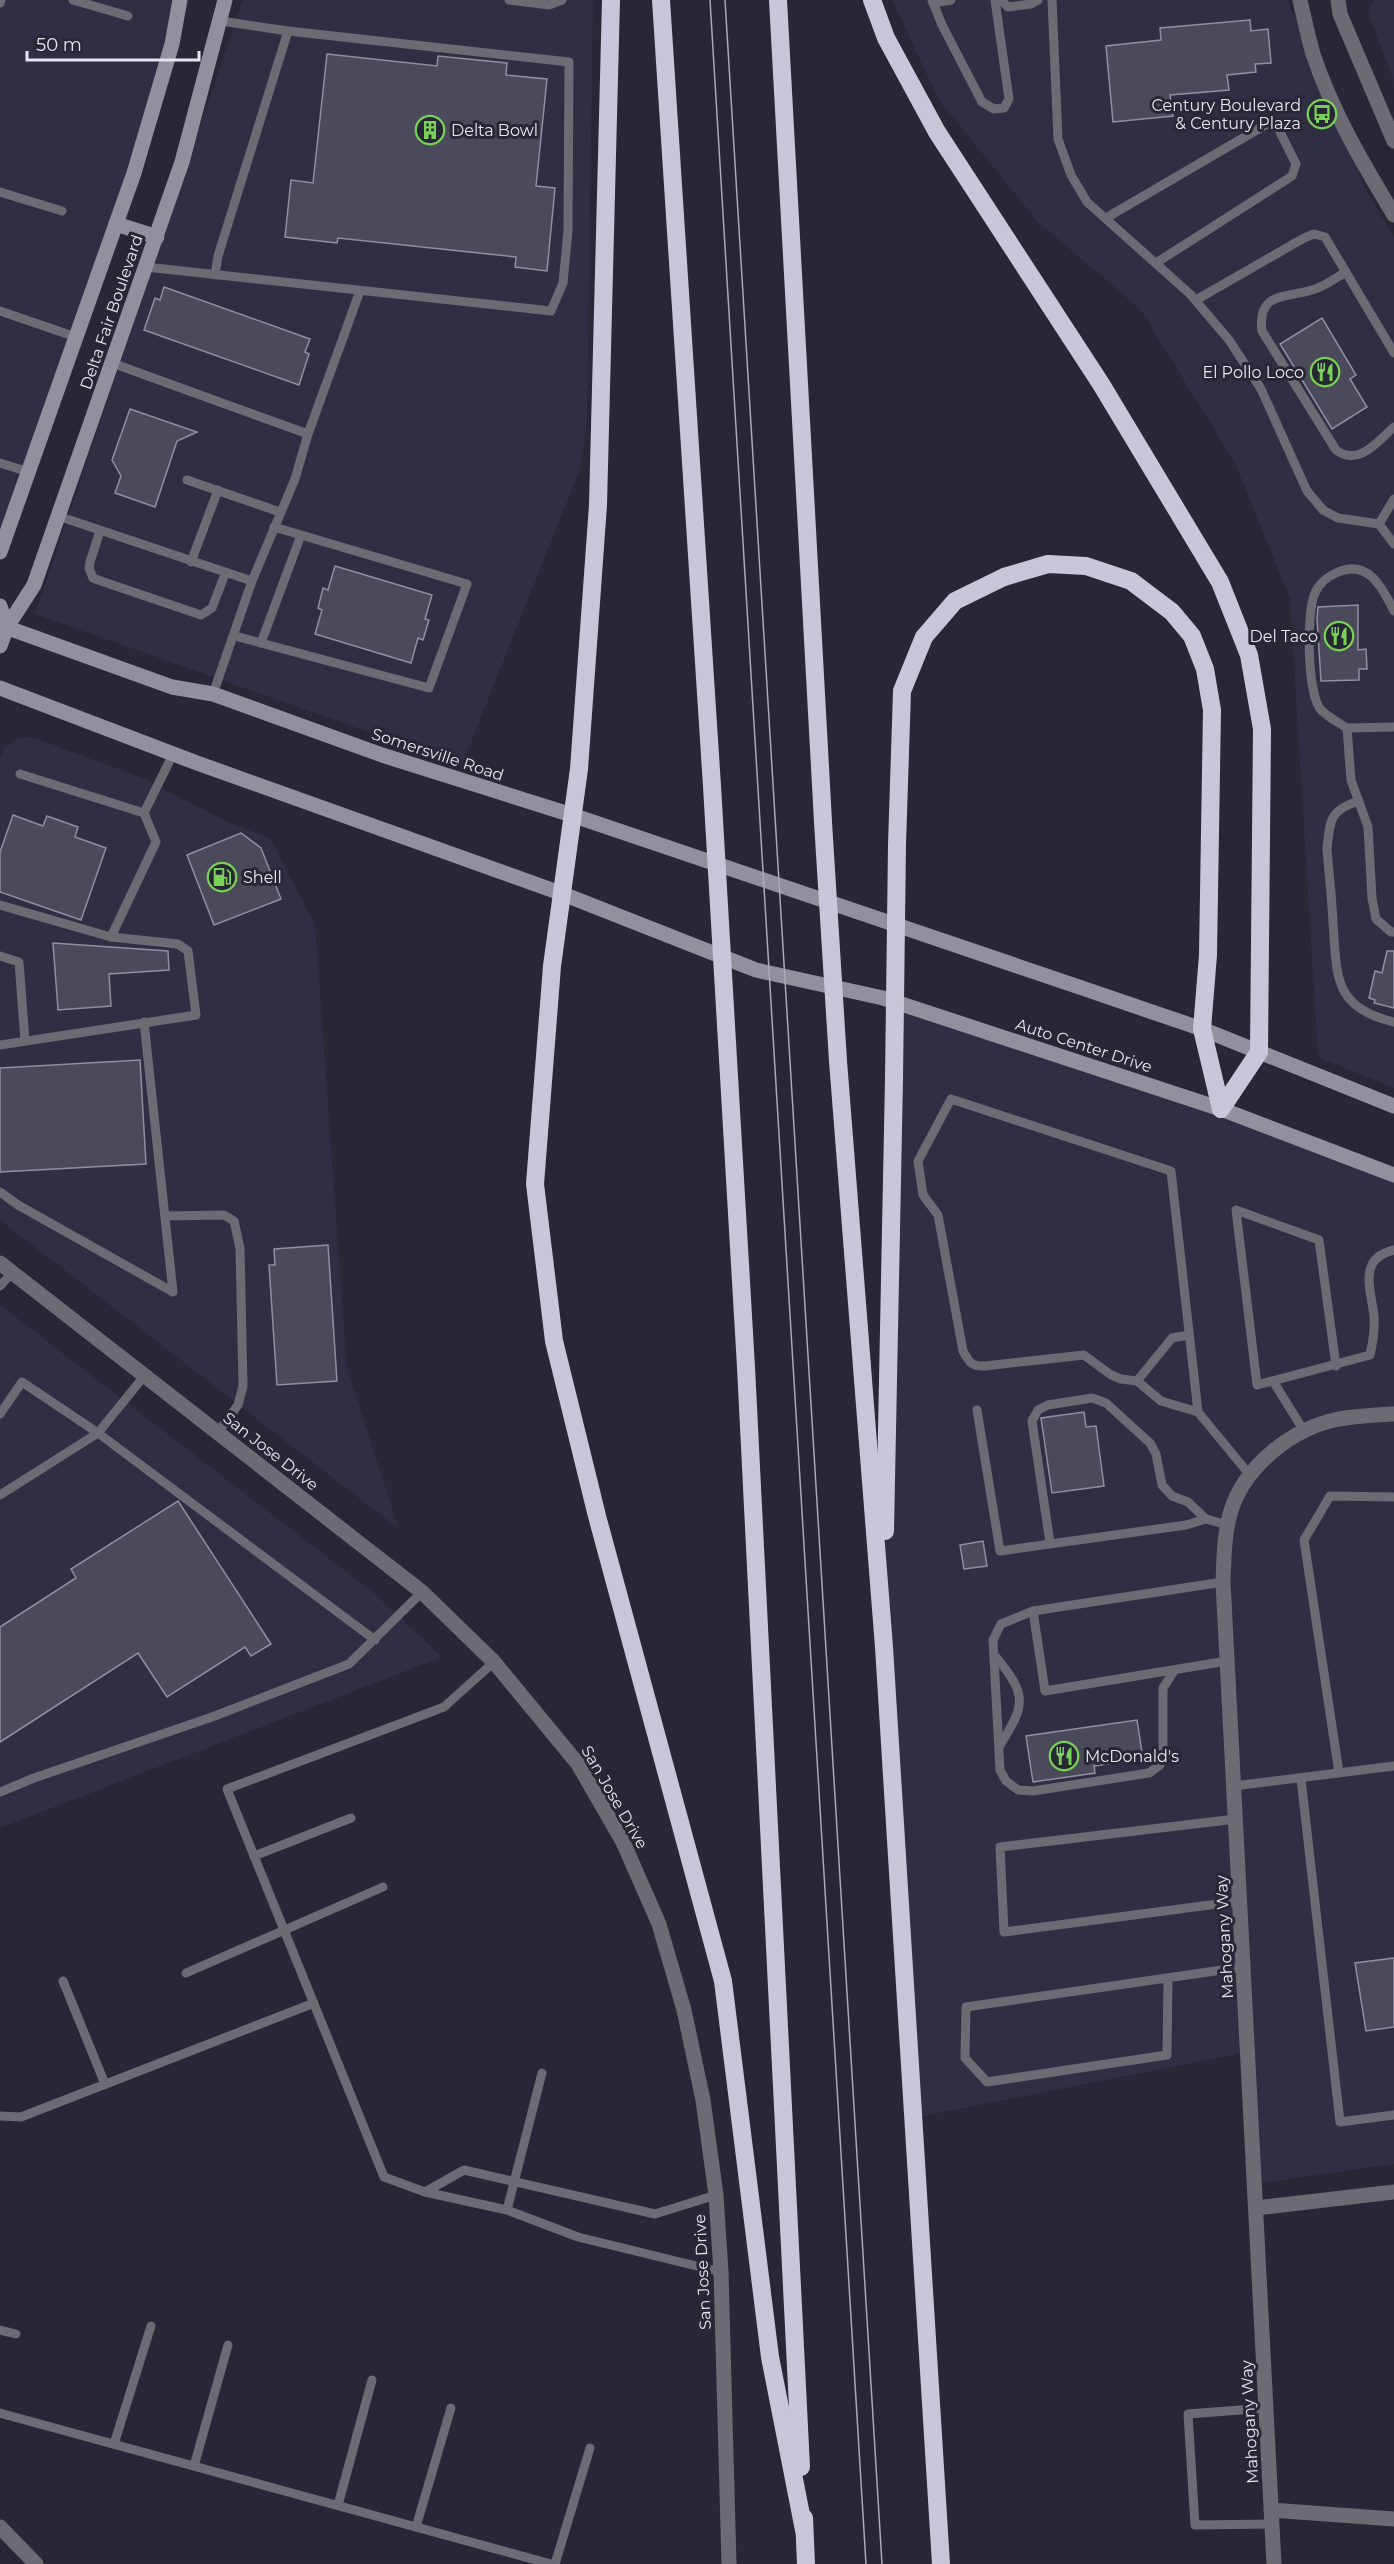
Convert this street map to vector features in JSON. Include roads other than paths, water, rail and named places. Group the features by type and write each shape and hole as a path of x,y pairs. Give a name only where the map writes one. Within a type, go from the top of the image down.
{"highway":[{"path":"611,0 598,505 580,759 552,966 535,1184 554,1341 600,1527 723,1981 770,2357 804,2530"},
{"path":"661,0 712,786 746,1367 807,2564"},
{"path":"778,0 838,1061 884,1647 941,2564"},
{"path":"872,0 886,38 937,132 1101,384 1220,582 1249,655 1262,729 1259,1052 1221,1109"},
{"path":"884,1647 897,845 902,691 924,637 955,601 1004,576 1048,564 1086,566 1131,581 1172,612 1192,636 1205,669 1212,710 1208,955 1202,1029 1221,1109"}],"main road":[{"name":"Delta Fair Boulevard","path":"0,552 155,107 172,44 180,0"},
{"name":"Delta Fair Boulevard","path":"0,646 3,626 34,585 147,267 190,136 225,0"},
{"path":"116,224 157,237"},
{"path":"0,606 3,626"},
{"name":"Somersville Road","path":"3,626 172,687 213,694 382,755 572,815 1202,1029"},
{"path":"0,688 173,754 563,894"},
{"name":"Auto Center Drive","path":"563,894 756,970 883,998 1221,1109 1394,1176"},
{"path":"1202,1029 1394,1106"}],"street":[{"path":"1300,0 1313,54 1335,107 1360,158 1394,215"},
{"path":"1338,0 1340,14 1394,141"},
{"name":"San Jose Drive","path":"6,1268 422,1592 494,1662 578,1764 623,1842 659,1924 689,2032 703,2100 716,2195 721,2272 729,2564"},
{"name":"Mahogany Way","path":"1274,2564 1223,1582 1224,1544 1231,1511 1250,1474 1278,1448 1304,1431 1338,1419 1394,1414"},
{"path":"1256,2208 1394,2192"},
{"path":"1272,2517 1394,2519"},
{"path":"0,2527 36,2564"}],"lane":[{"path":"74,0 128,16"},
{"path":"509,0 549,5 562,0"},
{"path":"951,0 933,1 942,25 982,102 994,110 1004,108 1009,99 995,0"},
{"path":"1001,0 1008,7 1031,4 1038,0"},
{"path":"1052,0 1058,140 1071,175 1087,202 1196,300 1229,340 1261,389 1307,491 1323,510 1338,518 1379,524 1394,544"},
{"path":"147,267 551,310 563,283 568,231 569,62 288,31 221,21"},
{"path":"215,275 218,256 288,31"},
{"path":"1106,218 1267,124 1278,128 1296,164 1292,176 1156,263"},
{"path":"0,192 62,211"},
{"path":"1196,300 1314,234 1325,237 1394,353"},
{"path":"1346,272 1314,290 1278,296 1270,301 1260,317 1262,331 1336,450 1345,456 1355,456 1364,452 1394,427"},
{"path":"213,694 252,582 295,479 308,434 360,291"},
{"path":"0,311 76,337"},
{"path":"112,363 308,434"},
{"path":"0,463 29,472"},
{"path":"187,480 280,512"},
{"path":"191,562 218,490"},
{"path":"1379,524 1394,499"},
{"path":"58,516 252,582"},
{"path":"235,636 429,688 467,584 274,527"},
{"path":"100,531 90,562 91,573 93,578 120,588 201,615 212,609 225,574"},
{"path":"261,643 301,535"},
{"path":"1394,611 1381,585 1367,571 1355,568 1343,570 1330,576 1316,590 1311,605 1309,645 1314,698 1321,710 1347,728 1394,727"},
{"path":"1347,728 1351,780 1368,827 1376,919 1394,932"},
{"path":"111,938 156,842 144,813 173,754"},
{"path":"20,774 144,813"},
{"path":"1359,801 1341,806 1333,816 1329,828 1327,849 1339,981 1358,1008 1367,1014 1394,1022"},
{"path":"0,905 111,938 178,944 188,951 196,1015 0,1045"},
{"path":"0,956 19,962 25,1041"},
{"path":"0,1192 18,1205 173,1292 144,1022"},
{"path":"1198,1412 1161,1401 1137,1380 1121,1379 1111,1375 1084,1355 985,1366 976,1366 968,1362 963,1351 938,1215 923,1195 918,1161 951,1099 1171,1171 1198,1412 1250,1474"},
{"path":"1336,1366 1318,1240 1236,1210 1257,1385 1336,1366 1370,1355 1375,1336 1374,1316 1368,1288 1372,1264 1384,1252 1394,1250"},
{"path":"165,1216 224,1215 234,1221 240,1248 243,1386 238,1405 218,1432"},
{"path":"0,1286 6,1268"},
{"path":"1137,1380 1172,1338 1189,1335"},
{"path":"0,1495 98,1433 145,1375"},
{"path":"1273,1381 1304,1431"},
{"path":"0,1414 21,1382 98,1433 375,1640"},
{"path":"1050,1542 1032,1421 1038,1410 1048,1405 1092,1398 1106,1403 1150,1443 1156,1454 1162,1485 1172,1496 1188,1502 1206,1519 1228,1525"},
{"path":"977,1410 1000,1551 1050,1542 1186,1525 1206,1519"},
{"path":"1340,1773 1304,1540 1330,1496 1394,1497"},
{"path":"1174,1671 1163,1688 1163,1750 1160,1764 1149,1773 1033,1791 1018,1791 1006,1781 1000,1770 994,1676 996,1657 993,1640 1001,1624 1033,1611 1223,1582"},
{"path":"0,1792 34,1778 212,1717 349,1664 422,1592"},
{"path":"1033,1611 1045,1691 1227,1661"},
{"path":"996,1657 1014,1679 1020,1699 1018,1718 1000,1745"},
{"path":"494,1662 444,1707 227,1788 384,2177 425,2192 507,2210 578,2237 721,2272"},
{"path":"1234,1786 1394,1766"},
{"path":"1301,1779 1340,2122 1394,2115"},
{"path":"254,1856 351,1818"},
{"path":"1236,1819 1000,1847 1004,1932 1240,1901"},
{"path":"186,1973 383,1887"},
{"path":"1168,1978 1167,2055 987,2082 965,2058 966,2007 1243,1967"},
{"path":"63,1981 105,2084"},
{"path":"0,2116 21,2117 314,2003"},
{"path":"507,2210 542,2073"},
{"path":"425,2192 464,2170 655,2214 716,2195"},
{"path":"114,2444 151,2326"},
{"path":"0,2330 16,2334"},
{"path":"194,2466 228,2345"},
{"path":"338,2505 372,2380"},
{"path":"416,2527 451,2408"},
{"path":"1266,2408 1188,2414 1195,2525 1272,2517"},
{"path":"0,2413 553,2564 590,2448"}],"tram line":[{"path":"710,0 866,2564"},
{"path":"725,0 882,2564"}],"place":[{"name":"Century Boulevard & Century Plaza","path":"1322,114"},
{"name":"Delta Bowl","path":"430,130"},
{"name":"El Pollo Loco","path":"1325,372"},
{"name":"Del Taco","path":"1339,636"},
{"name":"Shell","path":"222,877"},
{"name":"McDonald's","path":"1064,1756"}]}
